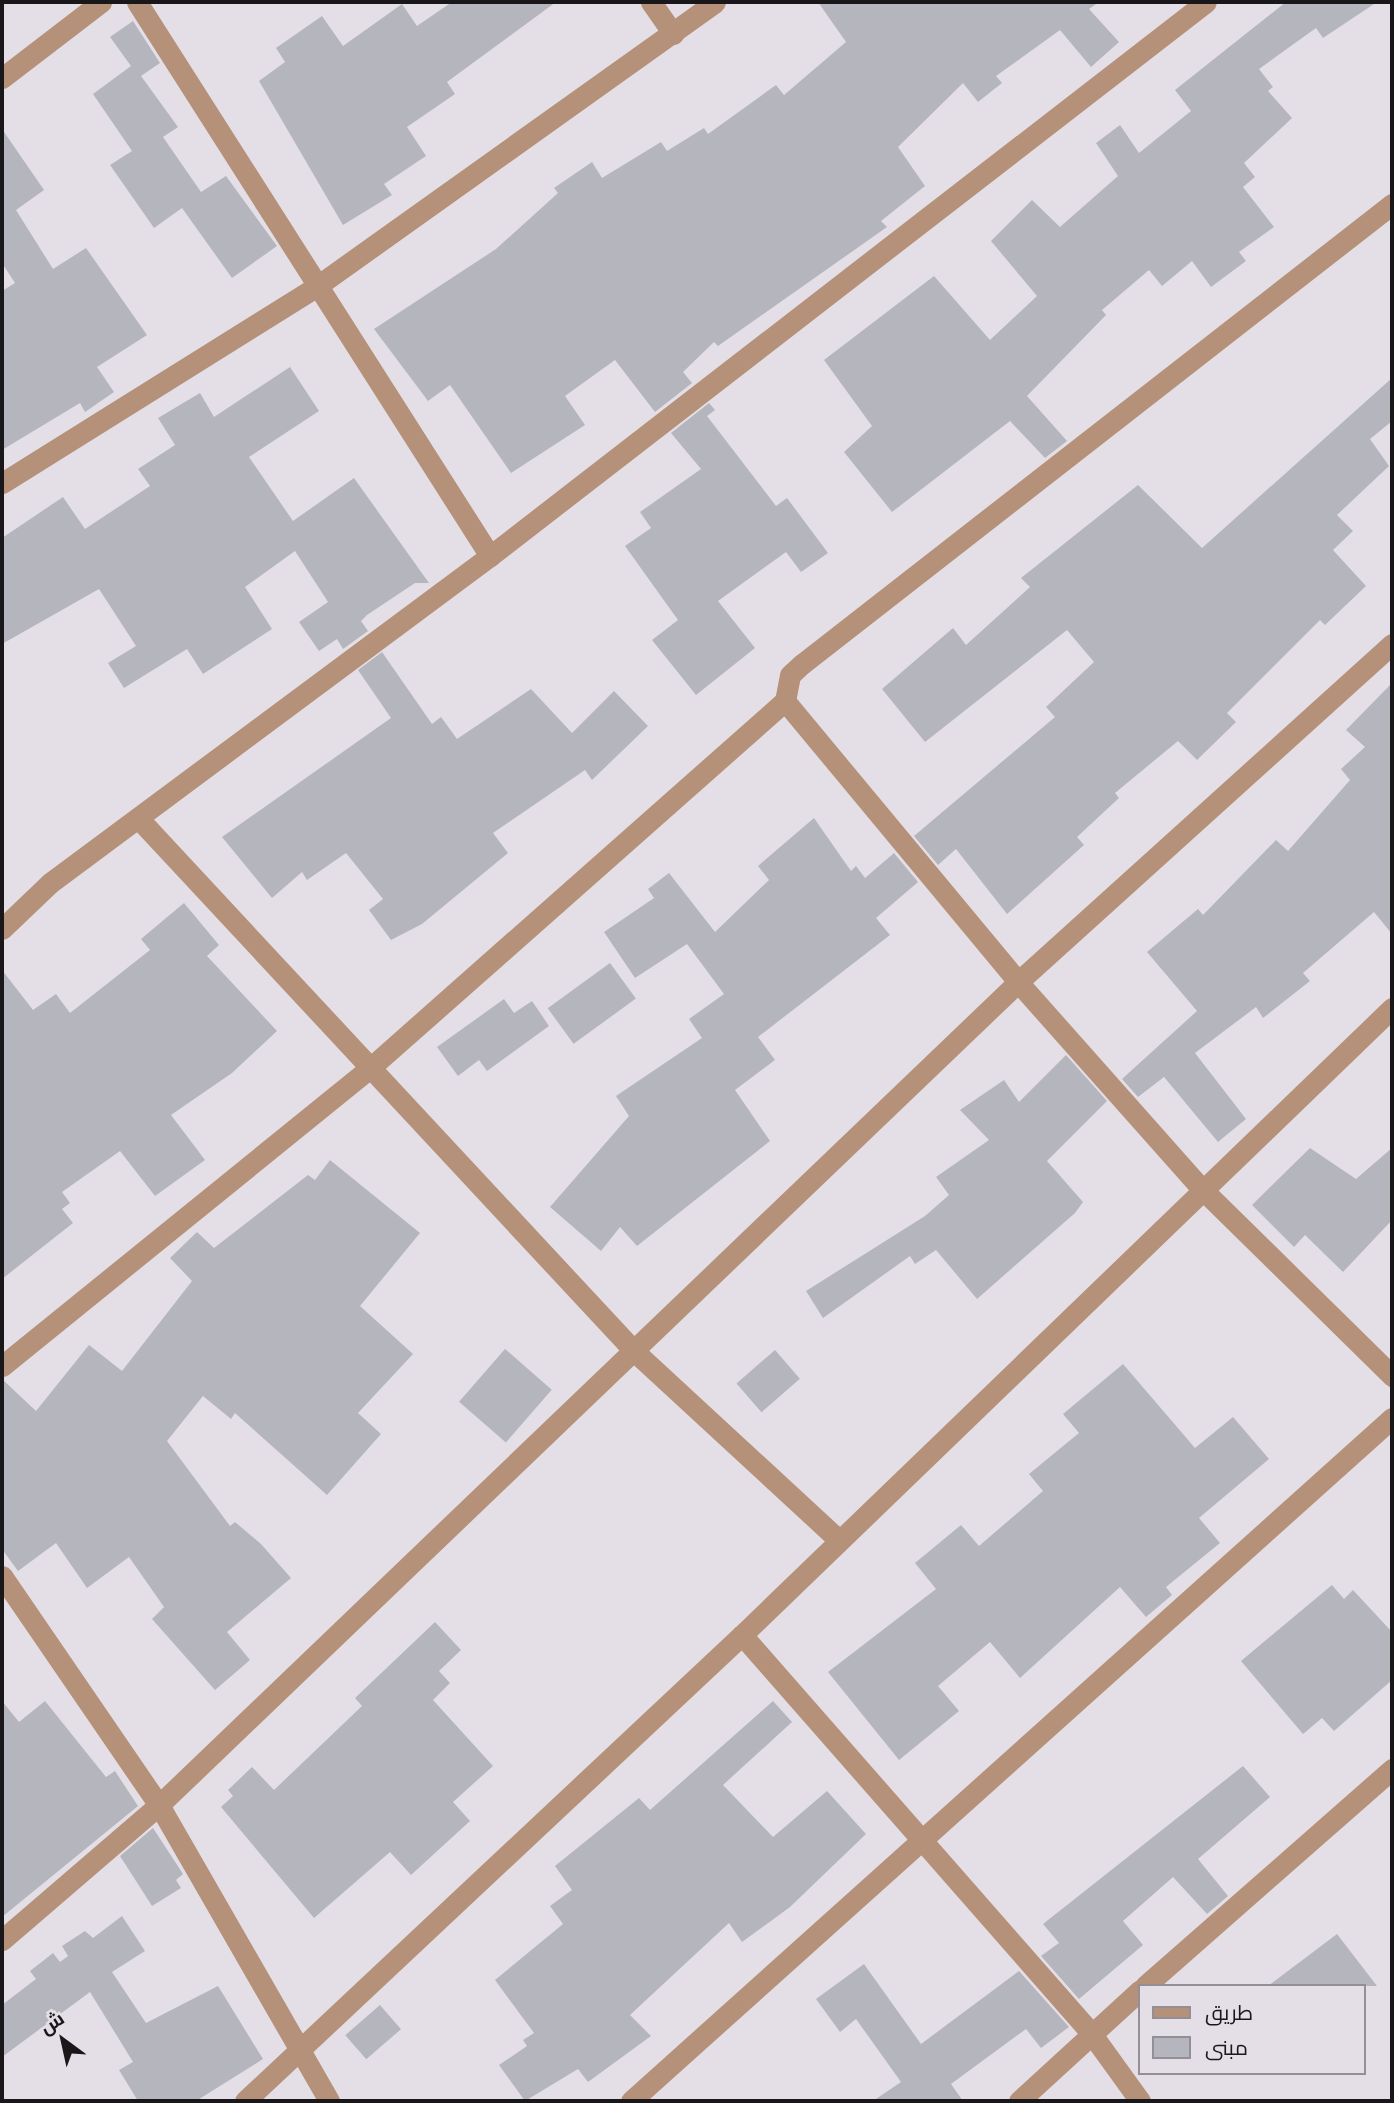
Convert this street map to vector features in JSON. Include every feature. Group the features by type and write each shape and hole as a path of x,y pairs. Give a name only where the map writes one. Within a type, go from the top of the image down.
{"street":[{"path":"2,78 101,2"},
{"path":"137,2 320,284 490,556"},
{"path":"651,2 673,34"},
{"path":"2,483 320,284 715,2"},
{"path":"2,929 50,883 490,556 1206,2"},
{"path":"2,1366 370,1068 785,701 790,675 802,664 1392,204"},
{"path":"2,1940 159,1805 1018,982 1392,644"},
{"path":"785,701 1018,982 1202,1189 1392,1376"},
{"path":"139,819 634,1351 837,1538"},
{"path":"245,2101 742,1635 837,1538 1392,1008"},
{"path":"631,2101 926,1842 1392,1418"},
{"path":"2,1576 9,1604 159,1805 298,2054 329,2101"},
{"path":"742,1635 1091,2032 1140,2101"},
{"path":"1147,1984 1392,1769"},
{"path":"1019,2101 1091,2032 1138,1992"}],"building":[{"path":"452,2 556,2 447,82 455,94 407,127 426,156 384,184 392,195 343,225 259,81 285,62 276,48 322,16 343,46 402,4 417,26"},
{"path":"818,2 1099,2 1089,9 1119,42 1091,67 1060,30 996,76 1002,83 978,102 963,83 898,147 925,186 881,221 887,227 718,346 714,342 683,372 692,383 655,412 615,360 565,396 585,425 511,473 450,385 428,401 374,329 496,249 558,193 554,188 592,162 602,178 661,142 667,151 704,128 708,134 776,85 784,95 846,42"},
{"path":"1286,2 1377,2 1323,38 1316,28 1259,69 1273,87 1268,91 1292,118 1244,163 1255,177 1243,187 1274,227 1239,252 1246,261 1211,287 1192,261 1162,286 1149,270 1102,310 1106,315 1027,396 1067,441 1045,458 1010,421 892,512 844,452 872,426 824,360 934,276 990,340 1037,296 991,241 1032,200 1060,227 1118,176 1096,143 1120,125 1139,153 1191,111 1175,90"},
{"path":"133,21 160,63 141,76 178,127 163,137 201,192 226,176 277,246 232,278 182,208 154,228 110,165 132,151 93,94 131,66 110,37"},
{"path":"2,129 44,190 16,210 53,269 86,248 147,335 97,367 114,392 85,412 80,403 2,450 2,291 15,283 2,263"},
{"path":"290,367 319,411 249,457 293,521 354,478 429,583 415,583 367,615 361,621 368,631 343,649 337,639 319,651 299,622 328,602 295,551 245,587 272,629 203,674 187,649 124,688 108,663 136,646 99,589 2,644 2,538 63,497 85,529 150,486 138,469 175,445 158,418 200,393 214,417"},
{"path":"1392,378 1392,421 1370,439 1389,466 1337,515 1353,531 1333,550 1366,586 1325,625 1320,620 1227,713 1236,722 1197,760 1178,741 1115,793 1119,798 1077,837 1084,845 1007,914 956,849 938,865 914,836 1055,717 1046,707 1094,662 1067,630 925,742 882,689 953,628 966,645 1030,587 1021,578 1138,485 1202,548"},
{"path":"709,403 715,410 707,416 776,506 787,498 828,553 801,572 786,552 718,601 755,648 696,695 652,640 678,620 625,546 651,528 640,512 701,469 671,433"},
{"path":"382,652 432,724 441,717 457,739 531,689 572,733 614,691 648,726 592,780 585,770 493,833 508,853 422,924 391,940 369,910 383,899 346,853 307,880 302,872 272,898 222,837 391,718 358,670"},
{"path":"1392,683 1392,934 1374,912 1303,973 1310,981 1263,1018 1256,1007 1195,1053 1246,1119 1218,1142 1164,1077 1138,1097 1122,1079 1197,1011 1147,952 1198,909 1203,915 1276,840 1288,851 1350,780 1341,769 1365,747 1346,730"},
{"path":"814,818 851,871 856,866 865,878 894,853 918,882 876,918 890,935 758,1037 775,1060 735,1090 770,1141 637,1246 620,1227 601,1251 550,1207 629,1116 616,1096 702,1038 689,1019 724,994 687,944 635,978 604,932 654,898 648,889 669,873 715,932 769,880 758,866"},
{"path":"184,903 219,945 207,956 277,1031 232,1073 171,1115 205,1160 155,1196 120,1151 62,1192 70,1203 62,1209 73,1223 2,1279 2,970 33,1010 56,994 70,1013 150,950 141,939"},
{"path":"610,963 636,999 574,1044 548,1008"},
{"path":"504,999 514,1013 532,1001 549,1026 487,1071 479,1060 458,1076 437,1047"},
{"path":"1066,1055 1107,1101 1047,1161 1083,1202 1075,1213 977,1299 936,1250 915,1264 910,1256 823,1318 806,1291 925,1216 949,1195 936,1177 989,1140 960,1110 1004,1080 1019,1102"},
{"path":"1310,1148 1356,1179 1392,1148 1392,1220 1343,1272 1305,1235 1294,1247 1252,1205"},
{"path":"330,1160 420,1233 360,1306 413,1354 358,1413 381,1434 327,1495 235,1413 231,1419 203,1396 167,1441 230,1526 235,1522 261,1544 291,1578 227,1632 250,1660 215,1690 152,1619 164,1607 129,1557 87,1588 56,1543 18,1571 2,1549 2,1379 36,1411 89,1345 122,1371 192,1281 170,1258 197,1232 214,1248 308,1175 315,1180"},
{"path":"505,1349 552,1390 506,1443 459,1402"},
{"path":"775,1350 800,1379 761,1412 737,1383"},
{"path":"1123,1364 1195,1448 1233,1417 1269,1459 1199,1518 1220,1543 1166,1587 1172,1595 1146,1617 1120,1587 1020,1678 990,1642 938,1686 959,1711 899,1760 828,1672 936,1589 915,1563 961,1525 979,1546 1043,1491 1029,1474 1079,1433 1063,1414"},
{"path":"1332,1585 1344,1599 1353,1590 1392,1632 1392,1680 1334,1731 1322,1718 1303,1734 1241,1661"},
{"path":"435,1622 461,1650 439,1671 450,1683 433,1700 493,1766 453,1802 470,1821 411,1875 390,1852 314,1918 221,1807 233,1796 228,1790 252,1767 274,1790 362,1706 355,1698"},
{"path":"2,1701 19,1722 45,1701 106,1777 115,1771 138,1806 2,1917"},
{"path":"773,1701 792,1722 723,1785 773,1837 827,1791 866,1834 790,1907 742,1942 729,1923 630,2015 651,2036 588,2082 578,2069 525,2101 499,2065 527,2046 523,2040 534,2033 495,1980 563,1924 550,1906 572,1890 555,1866 639,1798 650,1810"},
{"path":"1243,1766 1270,1797 1198,1859 1228,1896 1207,1914 1173,1877 1123,1921 1143,1945 1079,1999 1041,1956 1059,1943 1043,1924"},
{"path":"153,1828 183,1874 176,1880 181,1888 152,1906 120,1856"},
{"path":"122,1916 145,1951 112,1972 146,2023 218,1986 263,2059 196,2101 138,2101 119,2070 133,2062 90,1992 2,2057 2,2005 36,1979 30,1971 53,1953 60,1962 68,1956 62,1946 85,1931 93,1938"},
{"path":"1337,1934 1377,1986 1366,1984 1271,1984"},
{"path":"864,1964 921,2044 1019,1971 1069,2027 1041,2048 1026,2029 951,2084 963,2101 873,2101 901,2082 856,2019 840,2032 816,1999"},
{"path":"380,2005 401,2029 366,2059 345,2035"}]}
